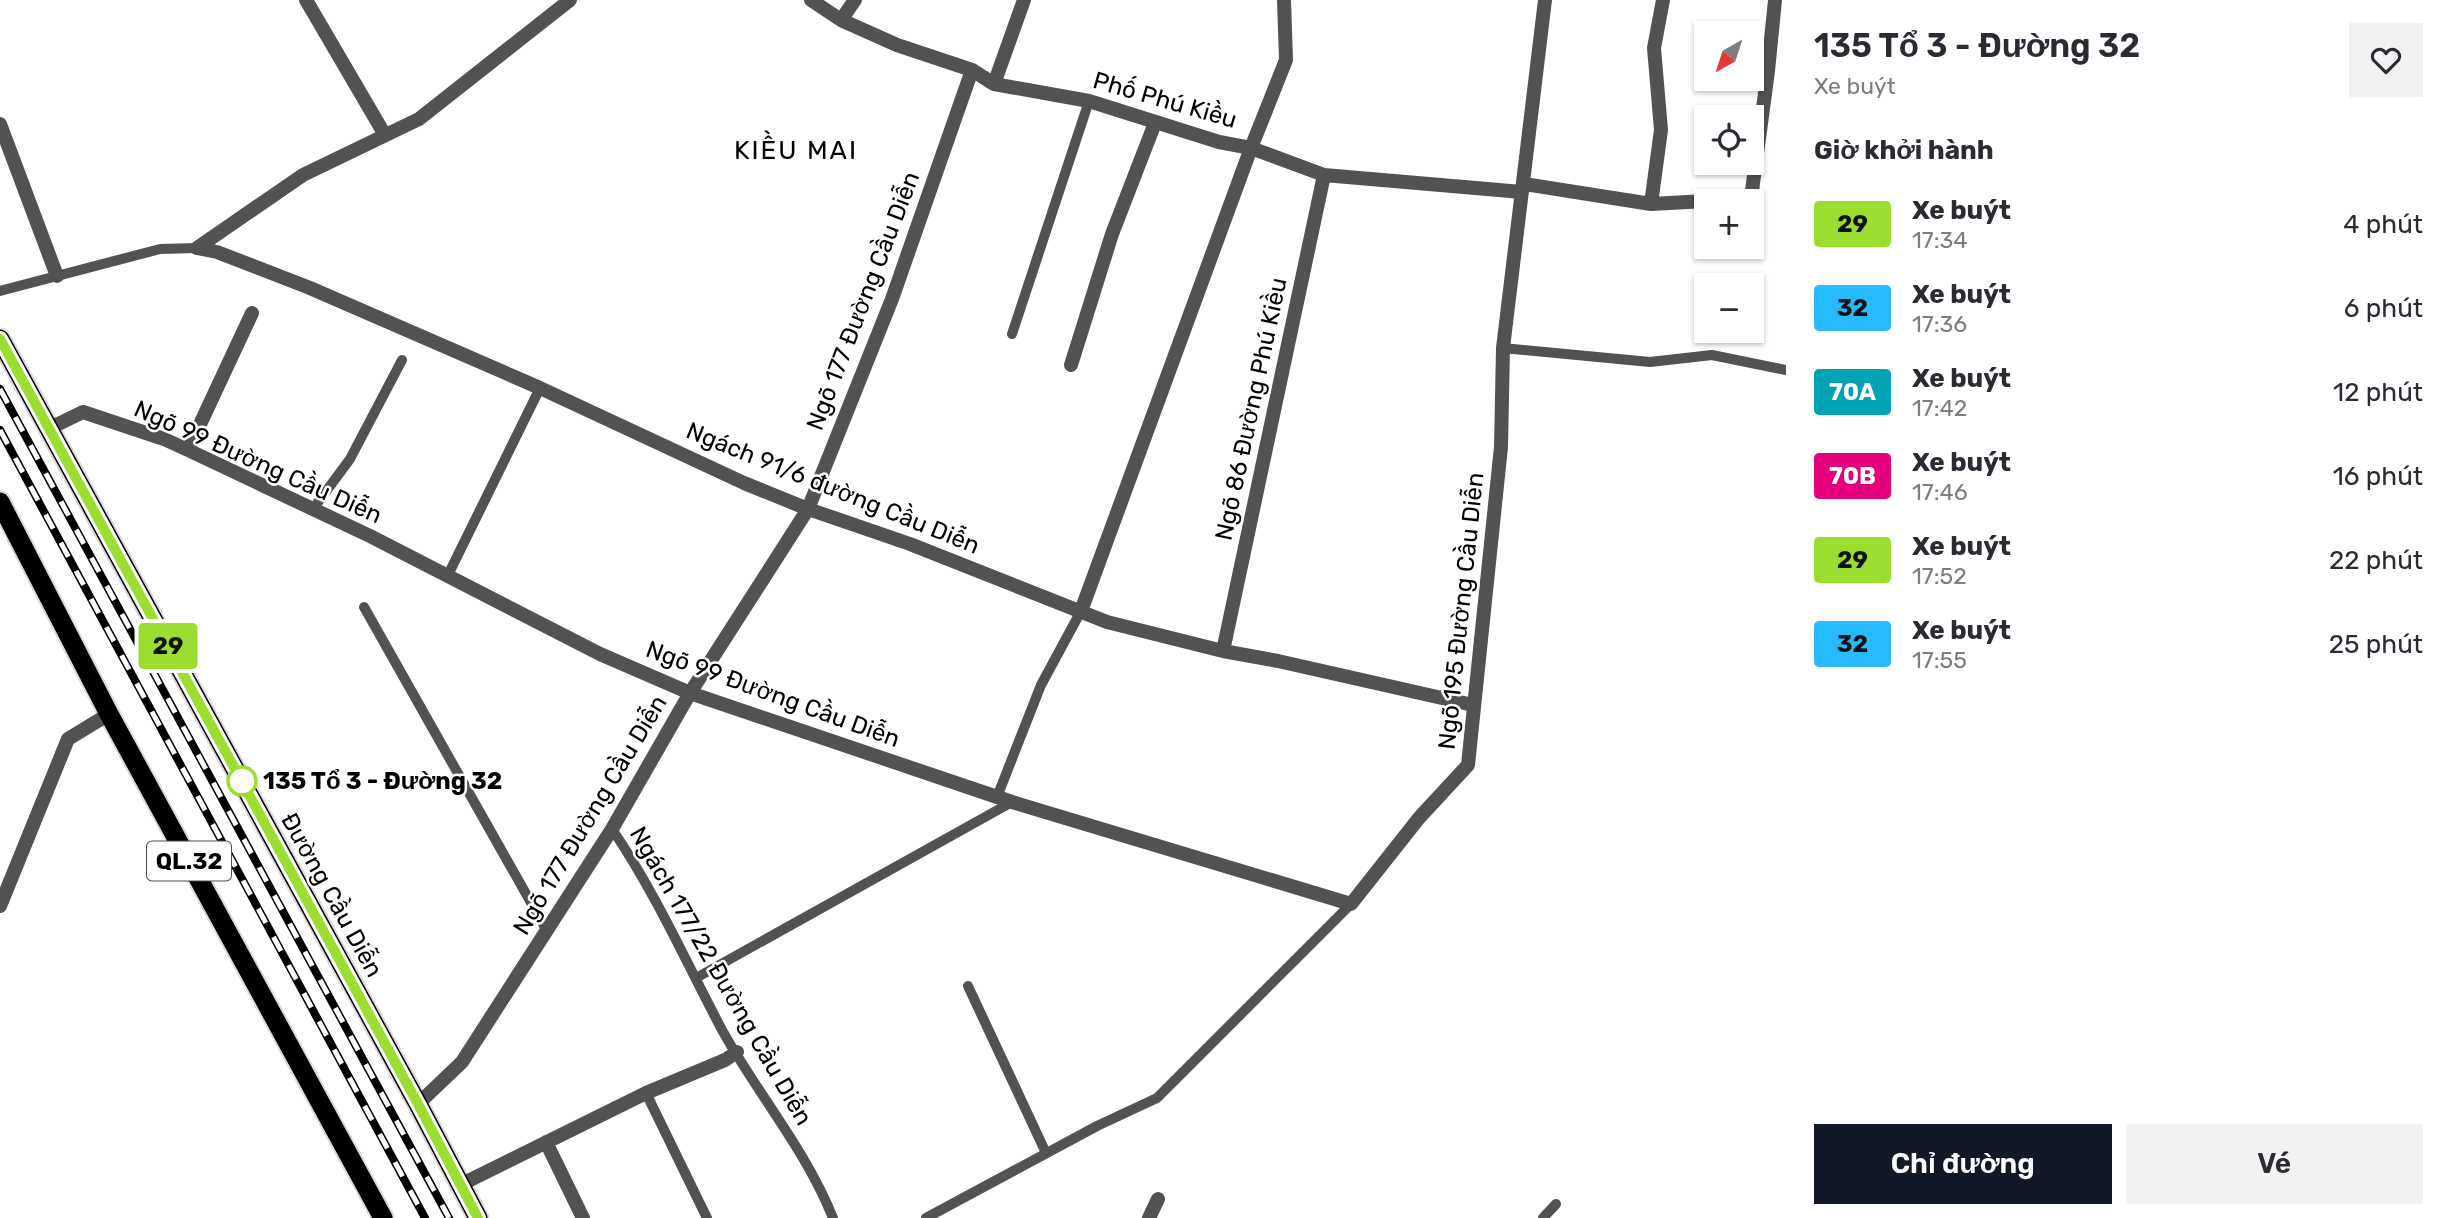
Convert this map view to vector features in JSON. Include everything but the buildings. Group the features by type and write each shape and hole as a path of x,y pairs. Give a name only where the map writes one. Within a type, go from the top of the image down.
{"highway":[{"name":"Đường Cầu Diễn","path":"0,339 478,1218"},
{"name":"QL.32","path":"0,502 109,715 383,1218"}],"street":[{"path":"306,0 385,135"},
{"path":"197,248 303,175 419,119 570,0"},
{"name":"Phố Phú Kiều","path":"811,0 841,20 897,45 972,70 994,83 1088,101 1219,142 1251,148 1324,176 1523,188 1651,204 1694,202"},
{"path":"841,20 855,0"},
{"path":"994,83 1024,0"},
{"path":"1081,611 1251,148 1286,60 1284,0"},
{"name":"Ngõ 195 Đường Cầu Diễn","path":"1351,904 1419,818 1468,765 1501,447 1503,348 1545,0"},
{"path":"1651,204 1661,130 1654,48 1663,0"},
{"name":"Phố Phú Kiều","path":"1753,189 1774,0"},
{"name":"Ngõ 177 Đường Cầu Diễn","path":"418,1104 462,1062 612,828 690,693 808,509 892,299 972,70"},
{"path":"1071,365 1112,234 1155,123"},
{"path":"0,124 57,276"},
{"name":"Ngõ 86 Đường Phú Kiều","path":"1223,651 1324,176"},
{"name":"Ngách 91/6 đường Cầu Diễn","path":"197,248 217,252 310,288 540,388 732,478 1107,622 1223,651 1473,705"},
{"path":"188,450 252,313"},
{"name":"Ngõ 99 Đường Cầu Diễn","path":"50,428 83,412 164,439 448,575 600,654 690,693 1012,802 1351,904"},
{"path":"0,906 68,739 109,715"},
{"path":"460,1185 646,1093 725,1060 737,1052"},
{"path":"546,1142 583,1218"},
{"path":"1149,1218 1158,1199"}],"lane":[{"path":"1012,334 1088,101"},
{"path":"0,291 160,249 197,248"},
{"path":"1503,348 1650,362 1712,355 1786,370"},
{"path":"313,509 350,459 402,360"},
{"path":"448,575 540,388"},
{"path":"364,607 547,931"},
{"path":"997,797 1041,685 1081,611"},
{"path":"696,978 1012,802"},
{"name":"Ngách 177/22 Đường Cầu Diễn","path":"612,828 659,905 723,1032 803,1158 833,1218"},
{"name":"Ngõ 195 Đường Cầu Diễn","path":"926,1218 1046,1153 1157,1098 1351,904"},
{"path":"968,986 1046,1153"},
{"path":"646,1093 707,1218"},
{"path":"1543,1218 1556,1205"}],"railway":[{"path":"0,389 449,1218"},
{"path":"0,430 425,1218"}],"bus line":[{"name":"29","path":"0,339 478,1218"}],"place":[{"name":"135 Tổ 3 - Đường 32","path":"242,781"}],"district":[{"name":"KIỀU MAI","path":"796,150"}]}
